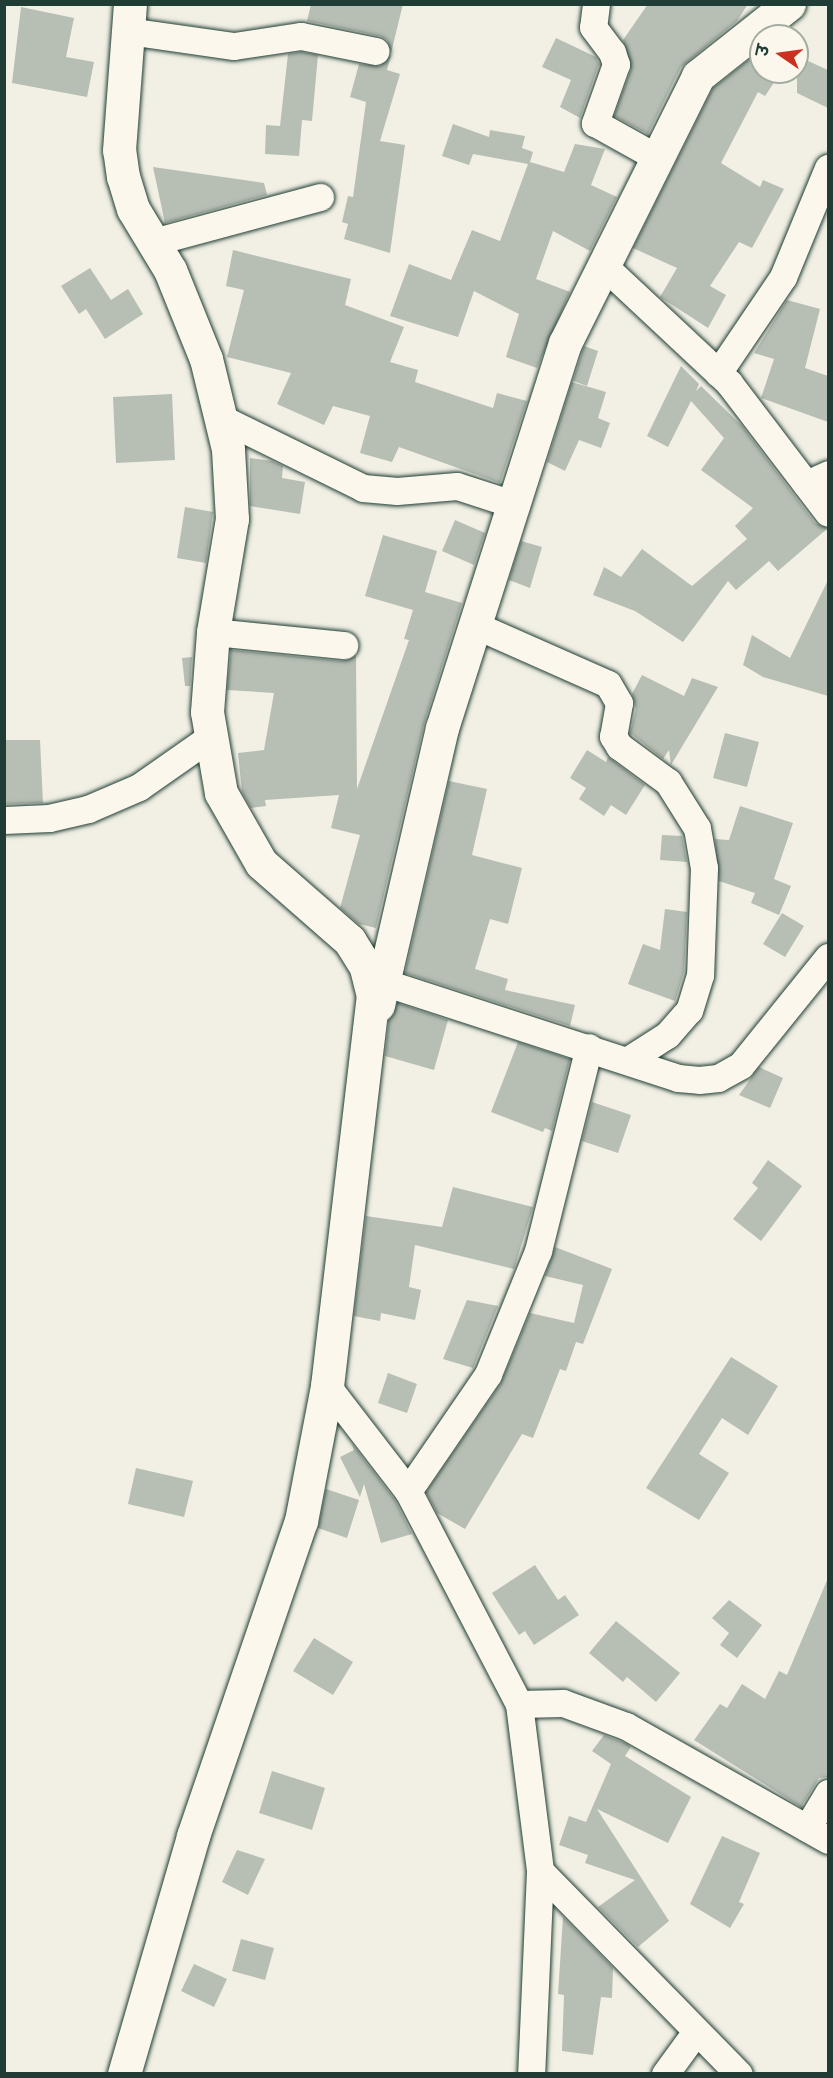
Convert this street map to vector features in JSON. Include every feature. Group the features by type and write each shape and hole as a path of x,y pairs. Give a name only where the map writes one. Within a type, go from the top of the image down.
{"street":[{"path":"596,4 593,27 612,52 616,64 595,123 658,158"},
{"path":"370,1033 442,728 516,505 565,343 602,264 698,76 789,4"},
{"path":"124,2073 193,1836 301,1521 327,1386 373,996 366,967 350,940 261,863 221,793 209,738 213,632 232,519 228,449 206,359 170,270 133,209 119,150 129,18 234,46 301,36 376,51"},
{"path":"718,373 783,277 828,168"},
{"path":"153,242 320,197"},
{"path":"602,264 718,373 817,479 828,513"},
{"path":"221,418 363,488 397,491 457,486 516,505"},
{"path":"477,626 609,684 619,703 613,736 619,746 668,782 697,828 704,868 700,975 688,1010 667,1035 628,1060"},
{"path":"213,632 344,645"},
{"path":"4,820 50,818 88,809 139,787 209,738"},
{"path":"383,982 589,1047 678,1078 718,1078 741,1065 828,957"},
{"path":"408,1491 493,1364 538,1251 589,1047"},
{"path":"327,1386 408,1491 519,1704 540,1871 531,2073"},
{"path":"519,1704 563,1703 626,1726 818,1834 828,1793"},
{"path":"540,1871 694,2033 739,2073"},
{"path":"665,2073 694,2033"}],"building":[{"path":"311,4 403,4 391,53 387,40 380,36 307,21"},
{"path":"648,4 748,4 737,21 681,67 648,134 614,116 631,69 623,40"},
{"path":"21,7 74,18 66,57 94,62 87,97 12,83"},
{"path":"556,38 596,57 599,64 580,118 560,107 571,80 542,67"},
{"path":"301,52 318,55 312,121 302,120 299,156 265,154 266,125 280,126 288,54"},
{"path":"391,55 387,70 400,74 380,141 405,145 390,253 344,239 348,224 342,222 348,196 353,197 366,102 350,97 359,64 380,66"},
{"path":"749,60 749,84 773,84 765,96 758,92 721,163 760,187 763,180 784,189 752,248 739,242 710,286 726,295 708,328 660,297 677,268 633,248 713,88"},
{"path":"809,61 828,70 828,108 797,93 797,84 809,84"},
{"path":"453,124 489,137 490,130 525,136 522,148 533,152 530,162 564,172 575,144 605,149 591,185 617,197 590,251 553,231 536,279 570,292 537,368 506,357 519,314 474,291 458,337 390,316 409,264 451,280 472,230 500,241 528,164 473,154 469,165 442,156"},
{"path":"153,167 264,183 267,195 165,223"},
{"path":"233,250 351,279 345,305 404,327 390,362 418,370 415,382 493,408 497,393 527,401 500,483 399,447 392,462 360,453 370,416 333,406 324,425 277,404 291,373 227,357 244,290 226,286"},
{"path":"90,268 111,300 128,289 143,314 105,339 86,309 79,314 61,286"},
{"path":"787,300 820,309 805,368 828,376 828,422 761,398 774,359 754,353"},
{"path":"584,346 598,351 587,386 573,381"},
{"path":"681,366 699,384 696,391 701,386 742,426 815,523 828,528 778,571 769,561 736,590 728,581 683,642 635,611 593,595 604,567 621,577 642,549 692,586 747,539 735,526 753,508 701,470 724,438 691,401 668,447 647,436"},
{"path":"572,382 606,392 598,418 610,423 601,448 579,440 565,471 547,462"},
{"path":"172,394 175,460 116,463 113,397"},
{"path":"250,458 272,461 283,466 282,478 305,482 300,514 250,506"},
{"path":"185,507 213,512 206,563 177,558"},
{"path":"455,520 485,533 474,565 442,551"},
{"path":"383,535 437,551 425,592 462,603 424,724 376,928 359,924 340,908 360,835 331,828 339,795 265,800 266,806 251,808 242,792 238,753 264,750 274,693 227,690 231,650 342,661 356,655 357,789 409,640 404,639 413,610 365,596"},
{"path":"521,541 542,547 530,588 509,580"},
{"path":"828,580 828,696 763,677 743,665 752,635 790,658"},
{"path":"192,657 190,686 185,686 182,658"},
{"path":"642,675 684,696 692,678 718,687 671,765 669,750 663,759 630,733 636,709 632,694"},
{"path":"725,733 759,742 747,787 713,778"},
{"path":"4,740 40,740 43,803 4,804"},
{"path":"587,750 606,762 608,757 645,785 626,815 611,805 604,816 579,799 586,788 570,778"},
{"path":"449,781 487,789 472,855 522,868 508,924 490,919 475,969 508,979 505,990 575,1005 570,1026 405,973"},
{"path":"740,806 793,823 774,879 791,886 779,915 751,903 755,893 719,881 715,839 729,840"},
{"path":"662,835 682,836 687,862 660,860"},
{"path":"665,909 687,912 684,972 675,1001 628,984 643,944 660,950"},
{"path":"782,913 804,926 785,957 763,944"},
{"path":"398,1003 448,1020 434,1070 385,1056 389,1020"},
{"path":"518,1042 570,1059 552,1131 545,1128 543,1132 491,1112"},
{"path":"759,1067 783,1078 770,1108 739,1095"},
{"path":"592,1102 631,1115 618,1153 582,1141"},
{"path":"768,1160 802,1186 761,1241 733,1219 758,1188 752,1183"},
{"path":"453,1187 533,1207 514,1269 415,1245 409,1287 421,1290 415,1320 381,1313 380,1321 354,1316 366,1216 442,1227"},
{"path":"555,1247 612,1269 583,1344 576,1342 566,1371 560,1369 533,1438 522,1434 465,1529 437,1513 426,1492 501,1383 530,1313 574,1323 583,1285 545,1276"},
{"path":"467,1300 498,1306 473,1368 443,1359"},
{"path":"731,1357 778,1386 748,1435 722,1418 699,1454 729,1473 699,1520 646,1488"},
{"path":"388,1373 417,1384 407,1413 378,1403"},
{"path":"352,1444 395,1500 412,1534 381,1543 364,1484 360,1497 340,1457 354,1450"},
{"path":"136,1468 193,1481 184,1517 128,1504"},
{"path":"326,1489 359,1500 347,1538 318,1528"},
{"path":"535,1565 558,1600 565,1595 579,1615 534,1645 525,1631 519,1635 492,1593"},
{"path":"828,1578 828,1777 819,1778 801,1807 694,1740 720,1704 727,1708 742,1684 765,1699 779,1671 787,1675"},
{"path":"729,1600 762,1625 737,1658 720,1645 729,1633 712,1618"},
{"path":"616,1621 680,1673 656,1702 627,1677 623,1682 589,1653"},
{"path":"314,1638 353,1662 333,1695 293,1671"},
{"path":"604,1735 627,1744 631,1747 625,1756 691,1797 668,1843 597,1809 669,1921 638,1947 598,1907 635,1880 585,1863 588,1855 559,1845 569,1816 586,1822 611,1764 592,1751"},
{"path":"272,1771 325,1788 312,1830 259,1813"},
{"path":"722,1836 760,1853 739,1902 744,1904 730,1928 690,1904"},
{"path":"237,1850 265,1859 248,1895 222,1882"},
{"path":"563,1917 613,1968 612,1998 601,1997 593,2055 562,2051 564,1995 558,1994"},
{"path":"241,1939 274,1948 265,1980 232,1971"},
{"path":"194,1964 227,1979 214,2007 181,1991"}]}
